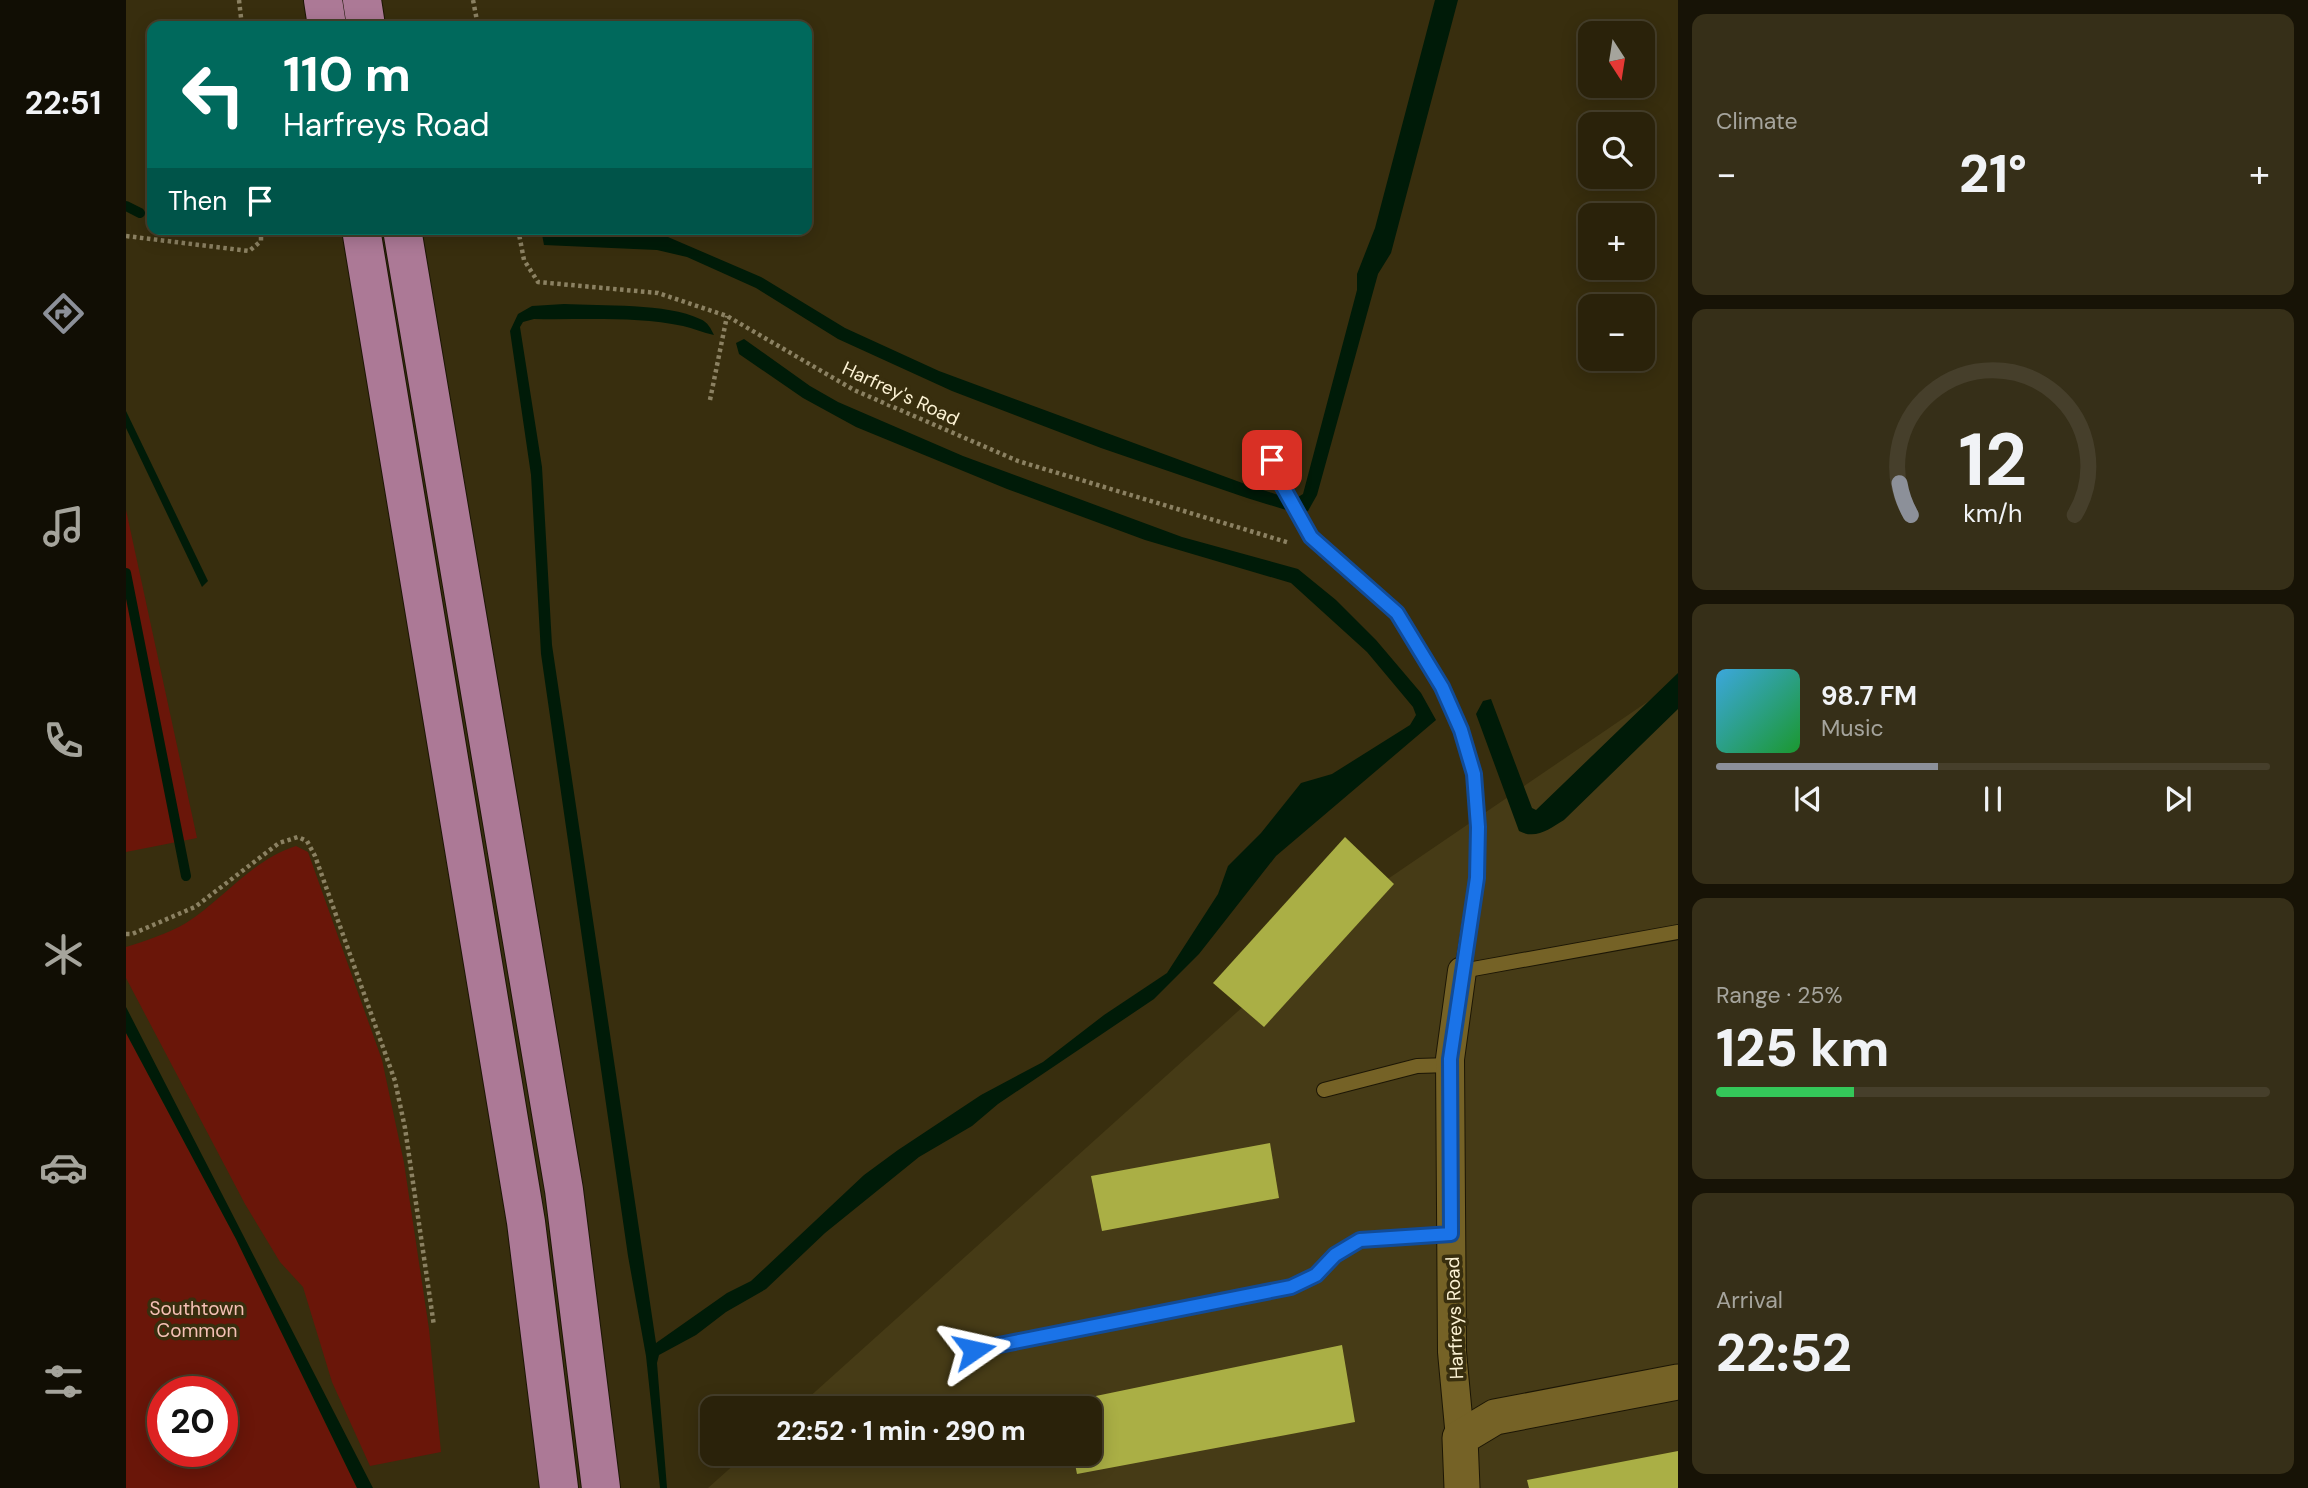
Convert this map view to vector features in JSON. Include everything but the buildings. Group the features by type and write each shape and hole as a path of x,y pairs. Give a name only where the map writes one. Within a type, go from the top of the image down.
{"highway":[{"path":"323,0 326,21"},
{"path":"362,0 365,21"},
{"path":"362,235 526,1222 559,1488"},
{"path":"403,235 564,1190 601,1488"}],"street":[{"name":"Harfreys Road","path":"1462,971 1450,1065 1452,1352 1462,1488"},
{"path":"1460,1438 1495,1418 1678,1382"}],"lane":[{"name":"Harfreys Road","path":"1272,460 1282,485 1311,537 1397,613 1442,687 1461,730 1474,774 1478,827 1477,878 1462,971"},
{"path":"1462,971 1678,932"},
{"path":"1324,1090 1417,1066 1450,1065"},
{"path":"974,1350 1291,1287 1316,1275 1335,1255 1360,1240 1451,1234"}],"path":[{"path":"239,0 241,21"},
{"path":"473,0 477,21"},
{"path":"126,236 249,251 261,241 261,235"},
{"name":"Harfrey's Road","path":"519,235 524,260 538,282 658,293 727,316 854,390 1018,461 1288,543 1311,537"},
{"path":"710,400 727,316"},
{"path":"126,934 132,934 195,907 279,844 298,837 307,841 395,1081 405,1128 435,1326"}],"shaded area":[{"path":"1435,0 1458,0 1391,253 1378,274 1317,495 1308,511 1296,513 1101,448 952,391 838,339 756,288 687,257 657,250 544,245 542,235 663,235 761,277 845,328 939,371 1293,500 1303,494 1357,290 1357,274 1375,228"},
{"path":"564,304 670,310 703,320 714,335 683,326 628,320 534,319 523,322 520,327 542,467 552,645 656,1343 727,1293 751,1281 864,1175 898,1150 981,1095 1043,1062 1104,1015 1167,973 1218,894 1228,866 1261,833 1301,783 1332,774 1410,725 1416,715 1413,707 1367,652 1291,583 1145,540 1007,489 856,427 803,398 739,354 736,343 744,339 810,386 838,402 963,456 1182,537 1298,569 1336,600 1376,640 1421,693 1436,720 1276,856 1199,954 1154,999 998,1104 972,1126 919,1157 825,1233 766,1289 726,1312 696,1335 659,1355 657,1363 667,1488 660,1488 646,1356 628,1256 541,654 531,475 510,331 518,314 532,306"},
{"path":"126,411 208,581 202,587 126,428"},
{"path":"1678,673 1678,709 1564,820 1537,834 1519,831 1476,714 1483,701 1491,699 1532,808 1536,810"},
{"path":"1678,681 1678,1488 708,1488 733,1466 1102,1466 1102,1396 810,1396 1376,887"},
{"path":"126,1007 373,1488 357,1488 236,1239 126,1033"}],"green space":[{"path":"126,510 197,838 126,852"},
{"path":"296,846 308,852 382,1060 404,1163 429,1329 441,1452 370,1466 332,1382 303,1287 280,1262 245,1204 126,978 126,947 186,923 252,870 280,852"},
{"name":"Southtown Common","path":"126,1033 236,1239 357,1488 126,1488"}],"waterway":[{"path":"126,206 140,213"},
{"path":"126,573 186,876"}],"route":[{"path":"974,1350 1291,1287 1316,1275 1335,1255 1360,1240 1451,1234 1450,1059 1477,878 1478,827 1474,774 1461,730 1442,687 1397,613 1311,537 1282,485 1272,460"}]}
